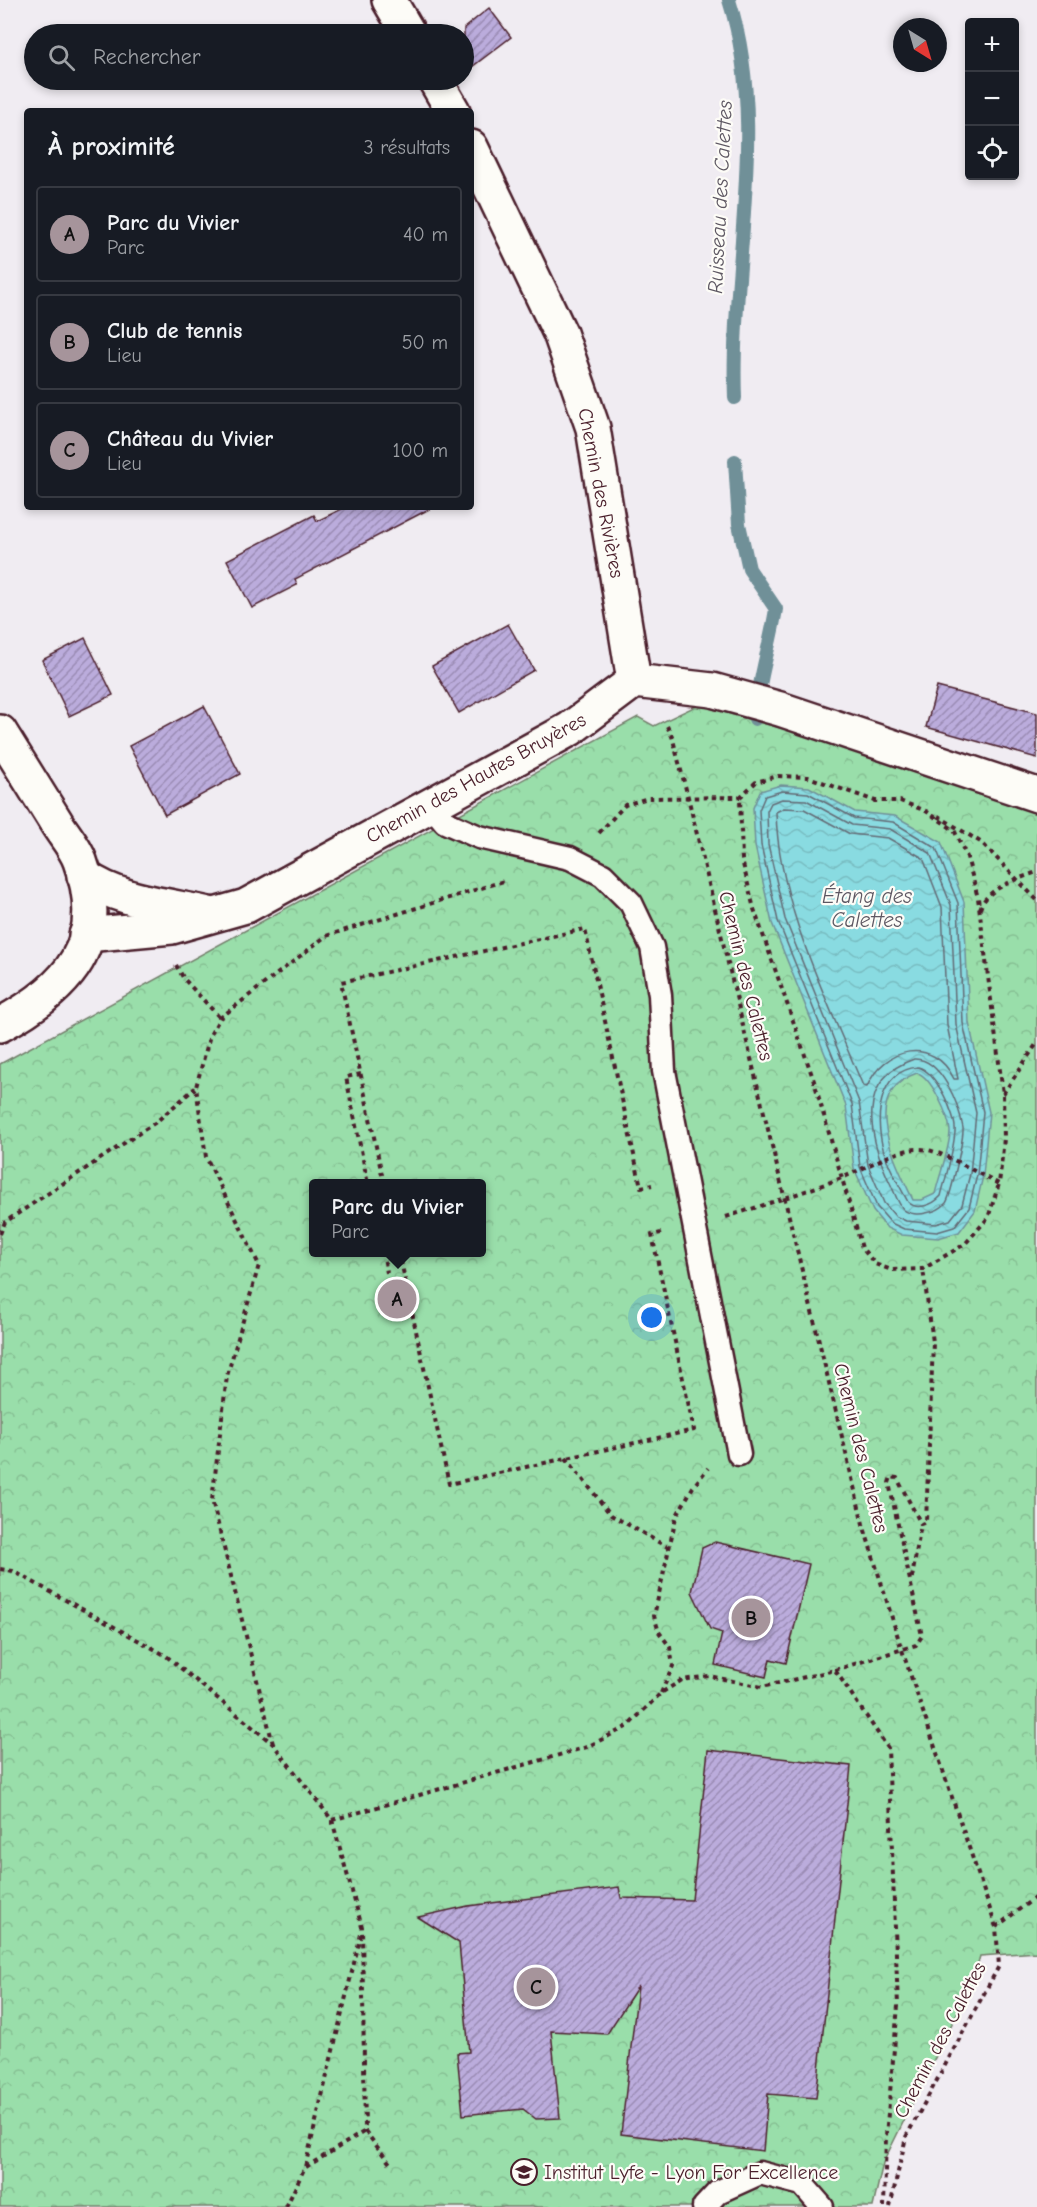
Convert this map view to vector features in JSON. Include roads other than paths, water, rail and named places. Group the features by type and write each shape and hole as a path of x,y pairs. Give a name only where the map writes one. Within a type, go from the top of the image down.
{"street":[{"path":"389,0 403,24"},
{"path":"441,90 451,108"},
{"name":"Chemin des Rivières","path":"474,153 560,333 593,428 634,681"},
{"path":"634,681 712,690 780,710 1037,795"},
{"name":"Chemin des Hautes Bruyères","path":"86,935 172,927 246,906 570,729 634,681"},
{"path":"0,732 79,859 91,906 81,955 63,982 27,1010 0,1025"},
{"path":"84,876 94,883 125,894 211,915"}],"lane":[{"path":"432,804 445,822 479,837 570,858 603,876 631,903 652,947 660,995 664,1071 739,1454"},
{"path":"704,2207 718,2192 760,2173 802,2184 822,2207"}],"water":[{"name":"Étang des Calettes","path":"781,785 809,787 855,812 895,816 941,842 964,902 969,1023 989,1112 983,1176 975,1211 959,1232 938,1238 902,1235 887,1228 873,1211 854,1168 846,1106 772,923 755,846 753,808 760,791","holes":["917,1073 928,1081 943,1107 949,1124 950,1138 935,1194 922,1200 913,1200 891,1148 886,1130 885,1112 889,1096 899,1083"]}],"waterway":[{"name":"Ruisseau des Calettes","path":"729,0 741,48 746,97 747,147 735,348 735,398"},
{"name":"Ruisseau des Calettes","path":"735,461 739,524 749,569 776,609 755,719"}],"place":[{"name":"Parc du Vivier","path":"397,1299"},
{"name":"Club de tennis","path":"751,1618"},
{"name":"Château du Vivier","path":"536,1987"},
{"name":"Institut Lyfe - Lyon For Excellence","path":"524,2172"}]}
